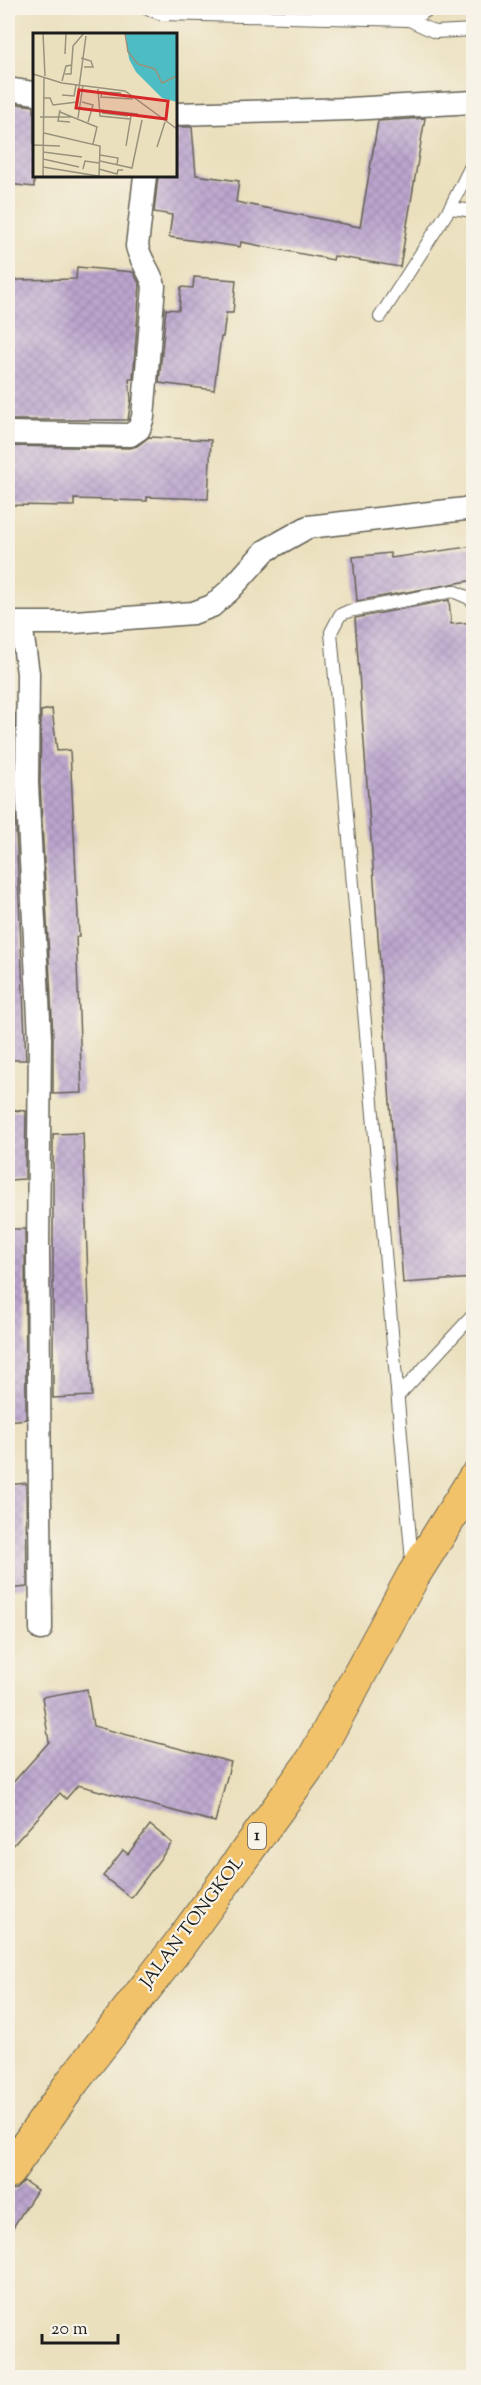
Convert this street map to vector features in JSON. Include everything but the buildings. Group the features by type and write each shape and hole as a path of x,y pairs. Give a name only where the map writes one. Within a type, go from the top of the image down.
{"highway":[{"name":"JALAN TONGKOL","path":"8,2172 73,2080 178,1945 313,1760 413,1576 474,1479"}],"street":[{"path":"8,89 33,93"},
{"path":"177,114 350,109 474,102"},
{"path":"8,433 130,435 140,429 143,417 154,286 152,278 139,257 137,246 145,177"},
{"path":"41,1629 39,1038 27,783 14,624 194,613 212,606 231,590 265,551 308,527 474,508"}],"lane":[{"path":"147,8 161,14 409,20 435,32 474,30"},
{"path":"409,20 432,8"},
{"path":"380,317 450,208 474,160"},
{"path":"450,208 474,211"},
{"path":"413,1576 331,632 340,615 349,611 453,591 469,598 474,603"},
{"path":"399,1395 474,1314"}]}
